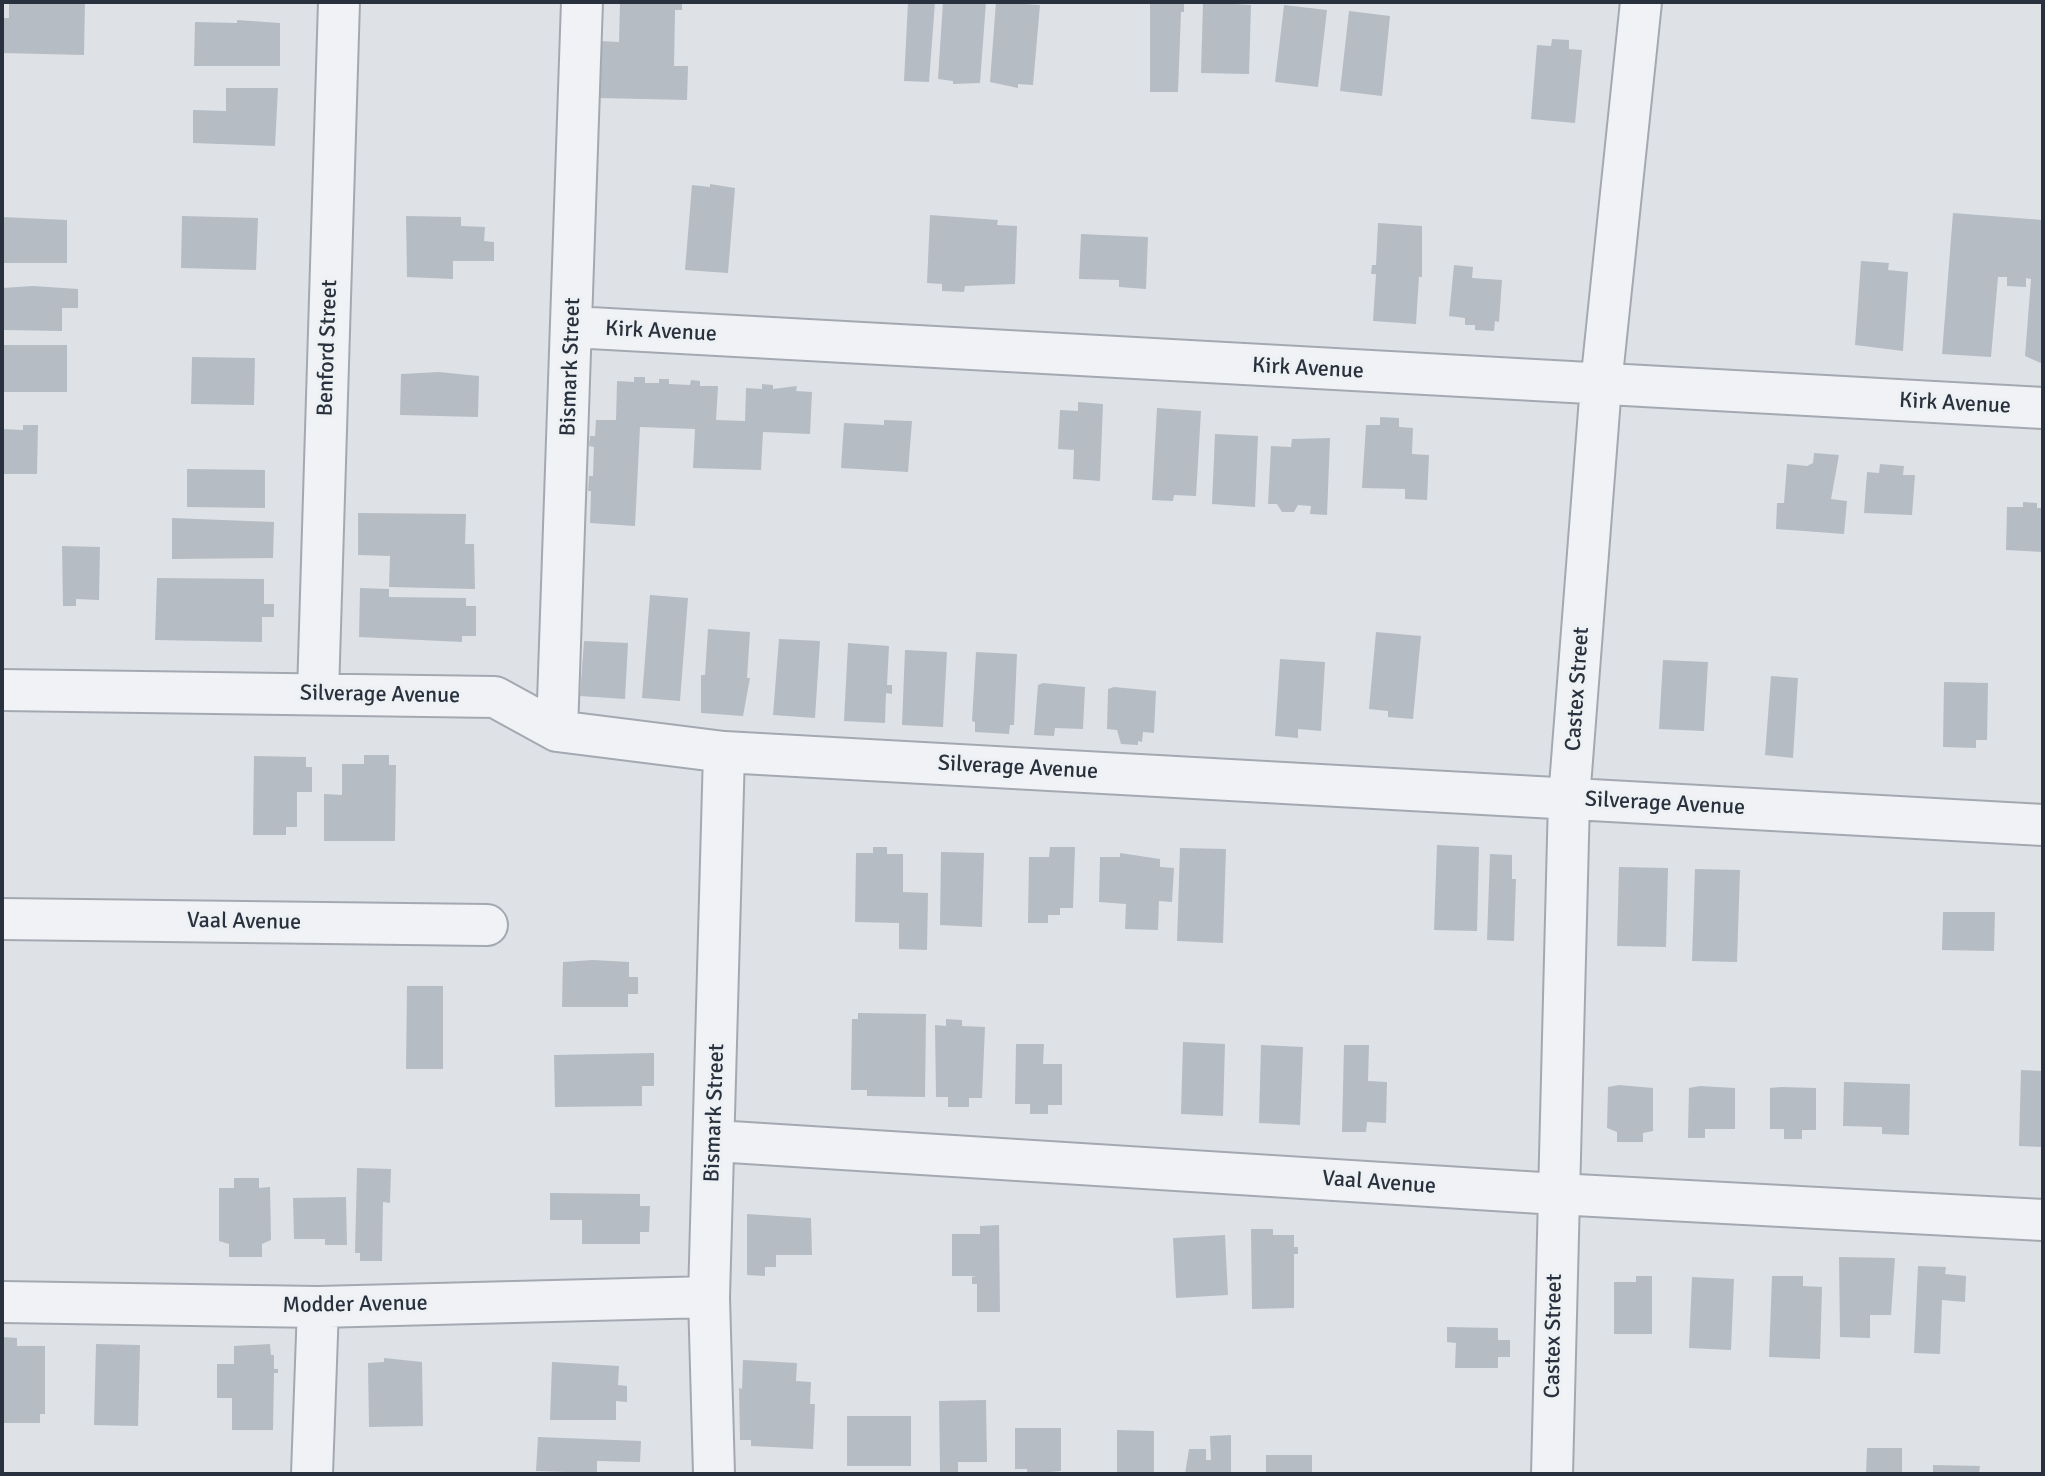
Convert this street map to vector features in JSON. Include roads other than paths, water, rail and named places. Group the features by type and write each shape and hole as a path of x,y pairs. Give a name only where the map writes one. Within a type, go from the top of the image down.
{"street":[{"name":"Benford Street","path":"318,693 339,2"},
{"name":"Bismark Street","path":"557,731 582,2"},
{"name":"Castex Street","path":"1552,1474 1569,799 1601,385 1641,2"},
{"name":"Kirk Avenue","path":"572,327 2043,408"},
{"name":"Silverage Avenue","path":"2,690 495,697 557,731 724,752 2043,825"},
{"name":"Bismark Street","path":"714,1474 709,1297 724,752"},
{"name":"Vaal Avenue","path":"2,919 487,925"},
{"name":"Vaal Avenue","path":"715,1141 1557,1194 2043,1220"},
{"name":"Modder Avenue","path":"2,1302 318,1307 709,1297"},
{"path":"312,1474 318,1307"}]}
